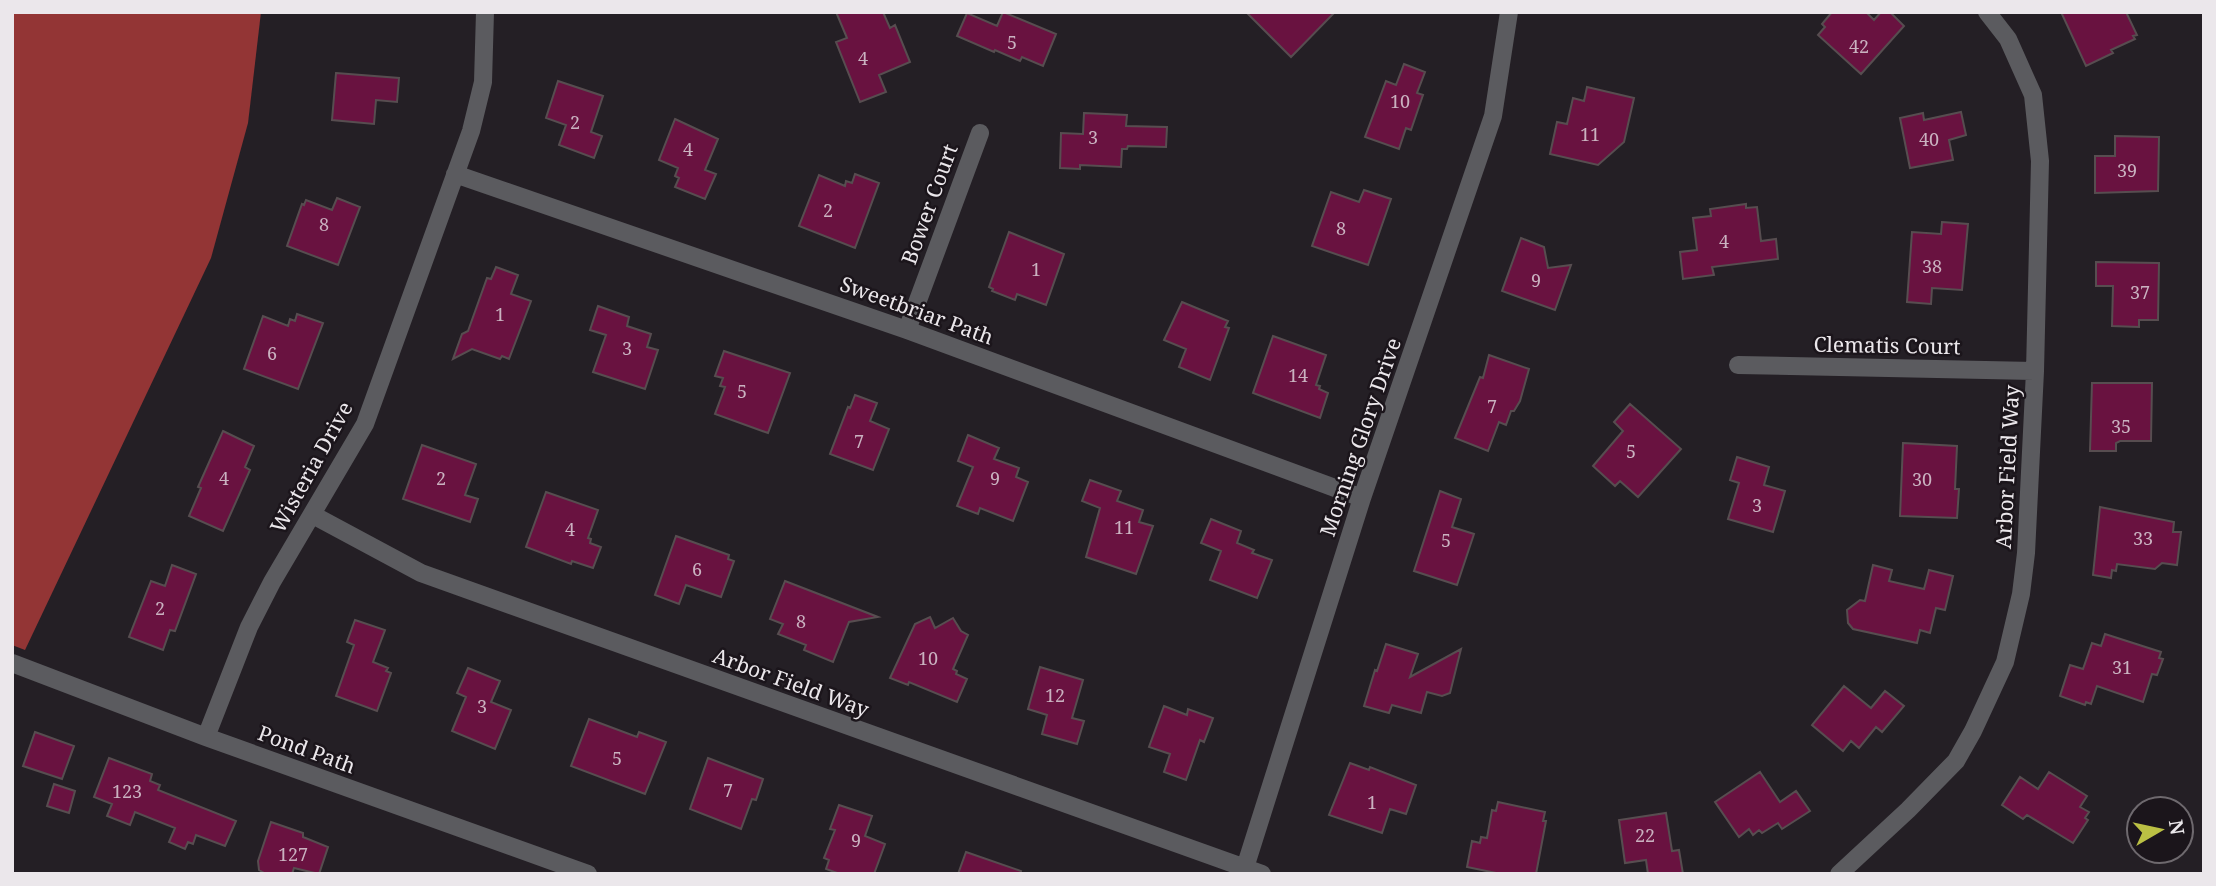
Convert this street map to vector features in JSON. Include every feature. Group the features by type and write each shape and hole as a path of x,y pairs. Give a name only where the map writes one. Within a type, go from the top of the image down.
{"street":[{"name":"Wisteria Drive","path":"206,737 249,627 272,582 365,424 471,131 483,82 485,12"},
{"name":"Morning Glory Drive","path":"1250,872 1362,498 1493,116 1509,12"},
{"name":"Arbor Field Way","path":"1839,874 1956,761 2005,662 2021,594 2026,553 2035,371 2040,161 2033,95 2008,39 1987,12"},
{"name":"Bower Court","path":"906,330 980,133"},
{"name":"Sweetbriar Path","path":"455,174 906,330 1362,498"},
{"name":"Clematis Court","path":"1738,365 2035,371"},
{"name":"Arbor Field Way","path":"313,515 421,573 1250,872"},
{"name":"Pond Path","path":"12,663 206,737 588,874"}],"shaded area":[{"path":"12,12 261,12 248,123 211,258 25,650 12,645"}],"building":[{"path":"836,12 883,12 890,28 895,25 910,62 879,75 886,92 860,102 836,42 847,38"},
{"path":"1003,12 1056,34 1043,66 1022,57 1020,61 995,50 994,52 957,36 967,13 997,26"},
{"path":"1246,12 1335,12 1291,57"},
{"path":"1832,12 1866,12 1874,20 1881,12 1890,12 1904,26 1861,74 1818,35 1825,27 1822,24"},
{"path":"2061,12 2126,12 2137,35 2133,36 2135,39 2111,50 2113,53 2086,66"},
{"path":"1404,64 1425,72 1417,93 1423,95 1411,130 1406,128 1399,149 1365,137 1386,81 1396,85"},
{"path":"336,73 399,78 397,102 376,100 374,124 332,120"},
{"path":"558,81 603,96 591,132 602,136 594,158 559,145 566,125 546,118"},
{"path":"1587,87 1634,98 1624,142 1598,165 1550,154 1557,122 1567,124 1573,98 1584,101"},
{"path":"1961,112 1966,135 1949,140 1953,160 1910,168 1900,118 1923,113 1924,120"},
{"path":"1084,113 1127,115 1126,126 1167,127 1166,147 1128,146 1127,149 1122,149 1121,167 1080,165 1080,169 1060,168 1061,133 1083,134"},
{"path":"675,119 718,139 705,170 716,174 705,199 675,187 679,178 675,176 678,168 659,160"},
{"path":"2115,136 2159,137 2158,191 2095,193 2095,156 2115,156"},
{"path":"855,174 879,183 855,248 799,226 819,175 845,186 846,181 852,183"},
{"path":"1364,190 1391,199 1368,265 1312,246 1331,192 1359,202"},
{"path":"337,198 360,207 338,265 287,246 302,204 304,205 306,200 332,210"},
{"path":"1746,204 1746,208 1757,207 1761,241 1776,239 1778,259 1712,267 1714,275 1683,279 1680,252 1697,250 1693,218 1711,216 1710,209"},
{"path":"1942,222 1968,224 1962,290 1932,288 1931,304 1907,302 1912,232 1941,234"},
{"path":"1009,232 1064,254 1046,305 1017,294 1015,300 992,291 989,287"},
{"path":"1521,238 1544,247 1548,268 1571,265 1555,310 1502,291"},
{"path":"2096,262 2159,263 2158,320 2139,320 2139,327 2112,326 2113,286 2096,286"},
{"path":"496,267 518,275 511,294 531,301 509,359 502,356 500,359 472,349 453,359 462,334 468,331 487,278 491,279"},
{"path":"1182,302 1228,321 1225,327 1229,328 1210,380 1179,367 1186,349 1164,340"},
{"path":"598,306 629,317 627,326 651,334 647,347 658,350 645,389 593,372 606,335 590,330"},
{"path":"297,314 323,323 298,389 244,369 263,316 288,326 290,319 295,321"},
{"path":"1273,336 1326,355 1316,385 1328,393 1320,418 1253,393"},
{"path":"724,351 790,373 768,433 715,414 725,387 720,386 723,378 715,376"},
{"path":"1489,355 1529,369 1520,401 1514,411 1511,411 1506,425 1499,422 1488,451 1455,438 1480,377 1483,378"},
{"path":"2092,383 2152,383 2151,441 2120,441 2116,443 2116,451 2090,451"},
{"path":"855,395 877,403 870,421 889,429 873,470 830,454"},
{"path":"1630,404 1681,449 1638,497 1620,481 1615,486 1593,466 1623,431 1614,422"},
{"path":"223,431 254,446 245,467 250,470 223,531 189,516 201,488 198,487"},
{"path":"968,435 999,448 994,459 1019,468 1016,477 1028,482 1013,521 980,508 978,514 957,506 973,467 958,461"},
{"path":"1903,443 1957,446 1957,518 1900,516"},
{"path":"422,445 476,464 465,495 478,499 470,522 403,499"},
{"path":"1737,457 1769,467 1764,485 1785,491 1773,532 1728,519 1739,483 1730,480"},
{"path":"1090,480 1121,491 1117,501 1143,510 1139,522 1153,526 1136,574 1086,557 1100,508 1082,501"},
{"path":"1440,491 1461,499 1452,527 1474,534 1457,585 1414,571"},
{"path":"546,492 598,510 588,538 591,539 590,543 601,547 593,568 572,561 571,564 526,547"},
{"path":"2100,507 2174,522 2173,532 2181,532 2177,565 2162,563 2155,569 2117,564 2116,571 2112,570 2111,578 2093,575"},
{"path":"1211,519 1241,531 1237,543 1254,550 1252,553 1272,560 1257,598 1210,580 1221,551 1201,543"},
{"path":"676,536 729,555 728,559 734,561 721,597 686,585 679,604 655,595"},
{"path":"172,565 196,574 175,631 170,630 163,650 129,637 151,581 165,586"},
{"path":"1873,565 1892,570 1889,581 1924,589 1929,570 1953,576 1945,610 1936,608 1930,633 1920,630 1917,643 1853,629 1848,623 1847,610 1860,600 1865,601"},
{"path":"785,581 878,617 849,622 833,662 804,650 806,645 778,634 783,624 770,619"},
{"path":"930,617 935,628 953,618 961,631 968,635 953,669 957,671 956,674 967,679 957,702 909,682 908,685 890,678 915,624"},
{"path":"355,620 385,630 373,662 388,668 386,671 391,673 377,711 336,696 354,645 347,642"},
{"path":"2105,634 2161,652 2159,658 2163,659 2157,675 2152,674 2143,702 2097,686 2091,704 2086,702 2085,705 2060,696 2070,665 2083,669 2092,643 2101,646"},
{"path":"1386,644 1418,654 1410,677 1461,649 1450,693 1442,696 1427,692 1421,713 1392,705 1389,713 1364,706"},
{"path":"1040,667 1083,680 1072,718 1084,721 1077,744 1042,734 1047,715 1028,709"},
{"path":"468,668 500,681 491,702 511,710 495,749 452,731 466,697 457,693"},
{"path":"1844,686 1871,708 1885,691 1904,706 1882,732 1876,727 1859,748 1851,741 1843,751 1812,725"},
{"path":"1164,706 1187,715 1188,709 1213,718 1204,742 1200,740 1186,780 1164,772 1170,754 1149,747"},
{"path":"589,719 637,737 639,732 666,742 645,794 571,766"},
{"path":"35,732 74,746 62,779 23,766"},
{"path":"109,758 152,774 150,781 160,785 158,790 236,821 225,846 196,835 193,844 188,842 185,849 169,842 175,828 135,812 130,825 107,816 112,804 94,797"},
{"path":"708,758 763,779 741,829 690,809"},
{"path":"1350,763 1369,770 1370,767 1416,785 1406,814 1390,809 1382,833 1329,815"},
{"path":"1760,772 1780,802 1796,791 1810,811 1782,829 1778,823 1753,835 1749,829 1739,837 1715,802"},
{"path":"2049,772 2087,796 2080,807 2089,812 2085,818 2088,820 2073,843 2027,815 2023,819 2002,805 2020,777 2038,789"},
{"path":"54,784 75,791 69,813 47,806"},
{"path":"1498,802 1545,812 1543,821 1546,821 1536,874 1501,874 1467,867 1472,841 1480,843 1481,837 1487,838 1492,810 1496,811"},
{"path":"839,805 872,816 865,836 885,844 874,874 840,874 826,869 829,860 824,858 835,830 830,829"},
{"path":"1666,813 1672,851 1679,850 1683,874 1648,874 1646,860 1625,863 1619,820"},
{"path":"271,822 303,833 303,837 328,847 319,874 294,868 292,874 266,874 259,870 258,861"},
{"path":"966,852 1021,871 1020,874 958,874"}]}
